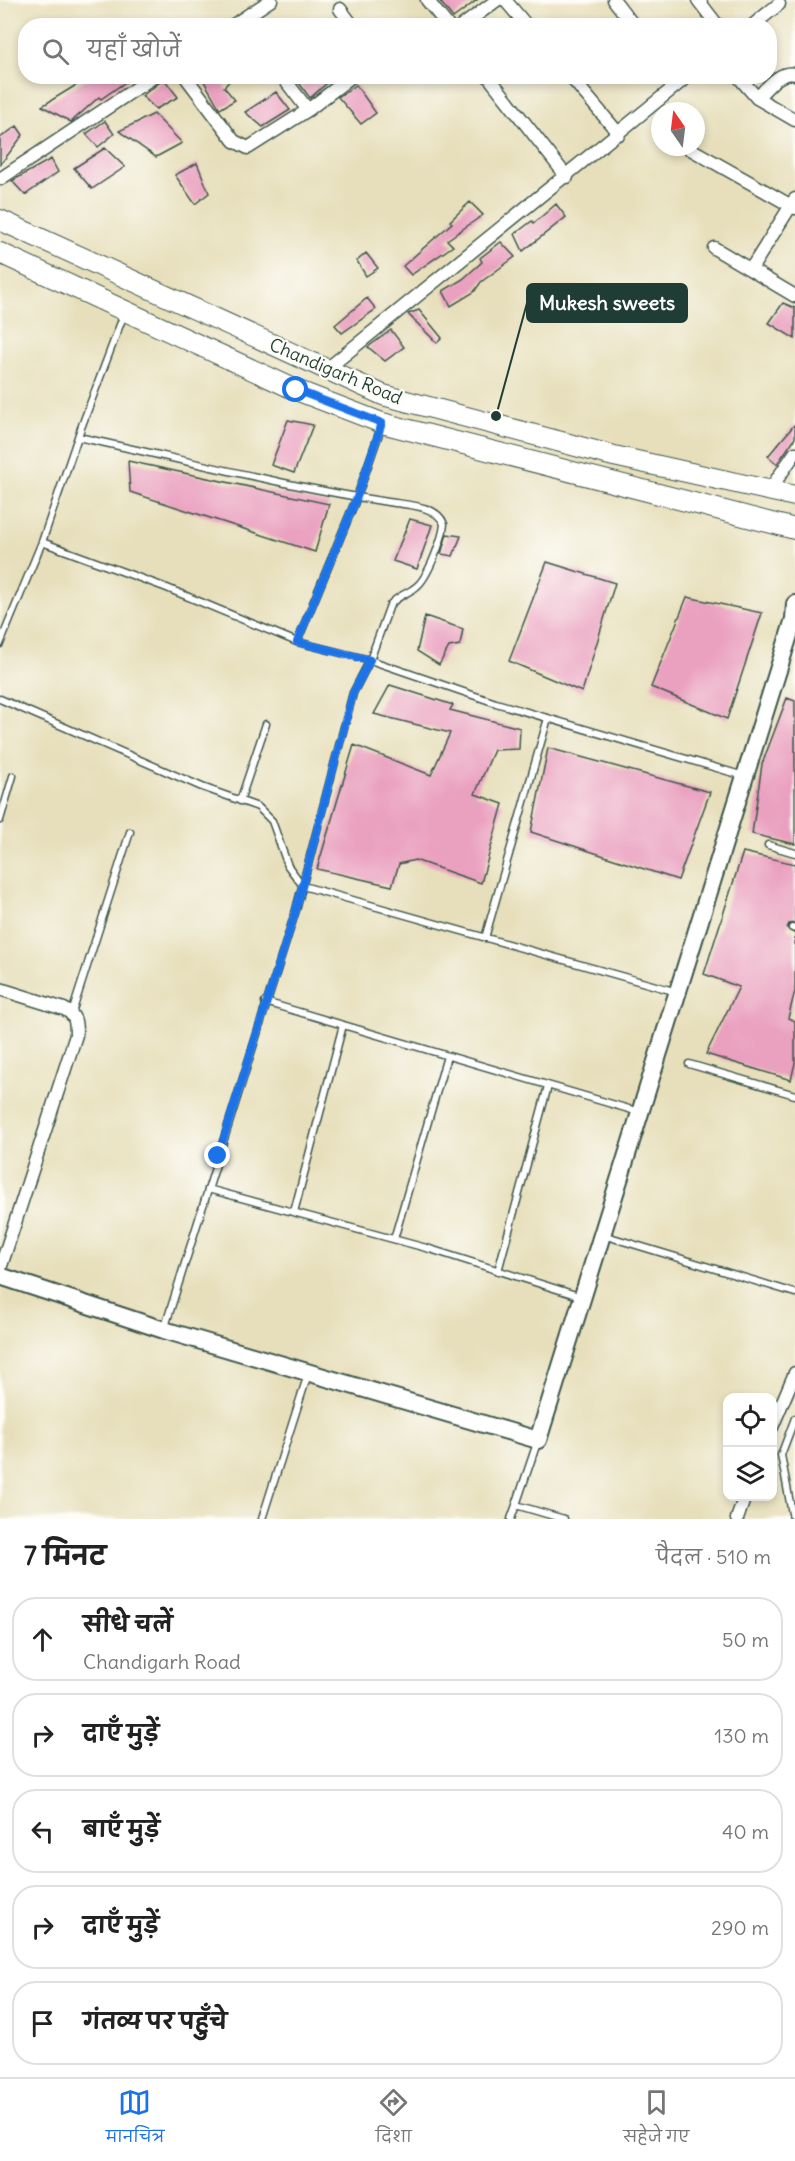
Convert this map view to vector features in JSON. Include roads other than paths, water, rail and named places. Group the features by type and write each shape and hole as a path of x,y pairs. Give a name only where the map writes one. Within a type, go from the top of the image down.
{"main road":[{"name":"Chandigarh Road","path":"0,220 383,395 614,456 795,496"},
{"name":"Chandigarh Road","path":"0,254 296,390 382,423 795,529"}],"street":[{"path":"247,18 271,0"},
{"path":"427,0 442,18"},
{"path":"473,18 497,0"},
{"path":"505,0 520,18"},
{"path":"614,0 628,18"},
{"path":"698,0 712,18"},
{"path":"762,18 779,4"},
{"path":"340,9 347,18"},
{"path":"777,79 786,73 795,74"},
{"path":"0,179 143,84"},
{"path":"191,84 241,147 248,148 308,110 342,84"},
{"path":"288,84 308,110"},
{"path":"494,84 567,177"},
{"path":"577,84 619,134"},
{"path":"327,369 567,177 674,84"},
{"path":"745,84 757,98 795,120"},
{"path":"757,98 772,84"},
{"path":"704,156 794,204 751,269"},
{"path":"714,248 795,296"},
{"path":"770,491 795,453"},
{"path":"0,1276 164,1330 538,1440 794,619 795,604"},
{"path":"0,989 72,1013 76,1022 76,1035 0,1269"},
{"path":"777,1415 795,1373"},
{"path":"737,1519 744,1501"}],"lane":[{"path":"0,644 42,542 125,311"},
{"path":"297,642 357,497 382,423"},
{"path":"78,437 436,512 441,516 444,524 424,580 416,588 396,598 390,605 370,660 353,693 303,886 164,1330"},
{"path":"42,542 167,588 297,642 370,660 548,718 745,776"},
{"path":"0,699 266,813 276,831 288,866 303,886 677,992"},
{"path":"485,938 548,718"},
{"path":"240,801 266,724"},
{"path":"0,820 13,776"},
{"path":"72,1013 130,832"},
{"path":"768,845 795,853"},
{"path":"265,1002 640,1112"},
{"path":"294,1212 344,1025"},
{"path":"394,1239 447,1056"},
{"path":"689,1064 795,1095"},
{"path":"498,1271 548,1086"},
{"path":"208,1189 394,1239 583,1298"},
{"path":"602,1235 795,1293"},
{"path":"262,1519 309,1372"},
{"path":"793,1519 781,1455 795,1418"},
{"path":"511,1519 538,1440"},
{"path":"516,1505 564,1519"}],"place":[{"name":"Mukesh sweets","path":"496,416"}]}
